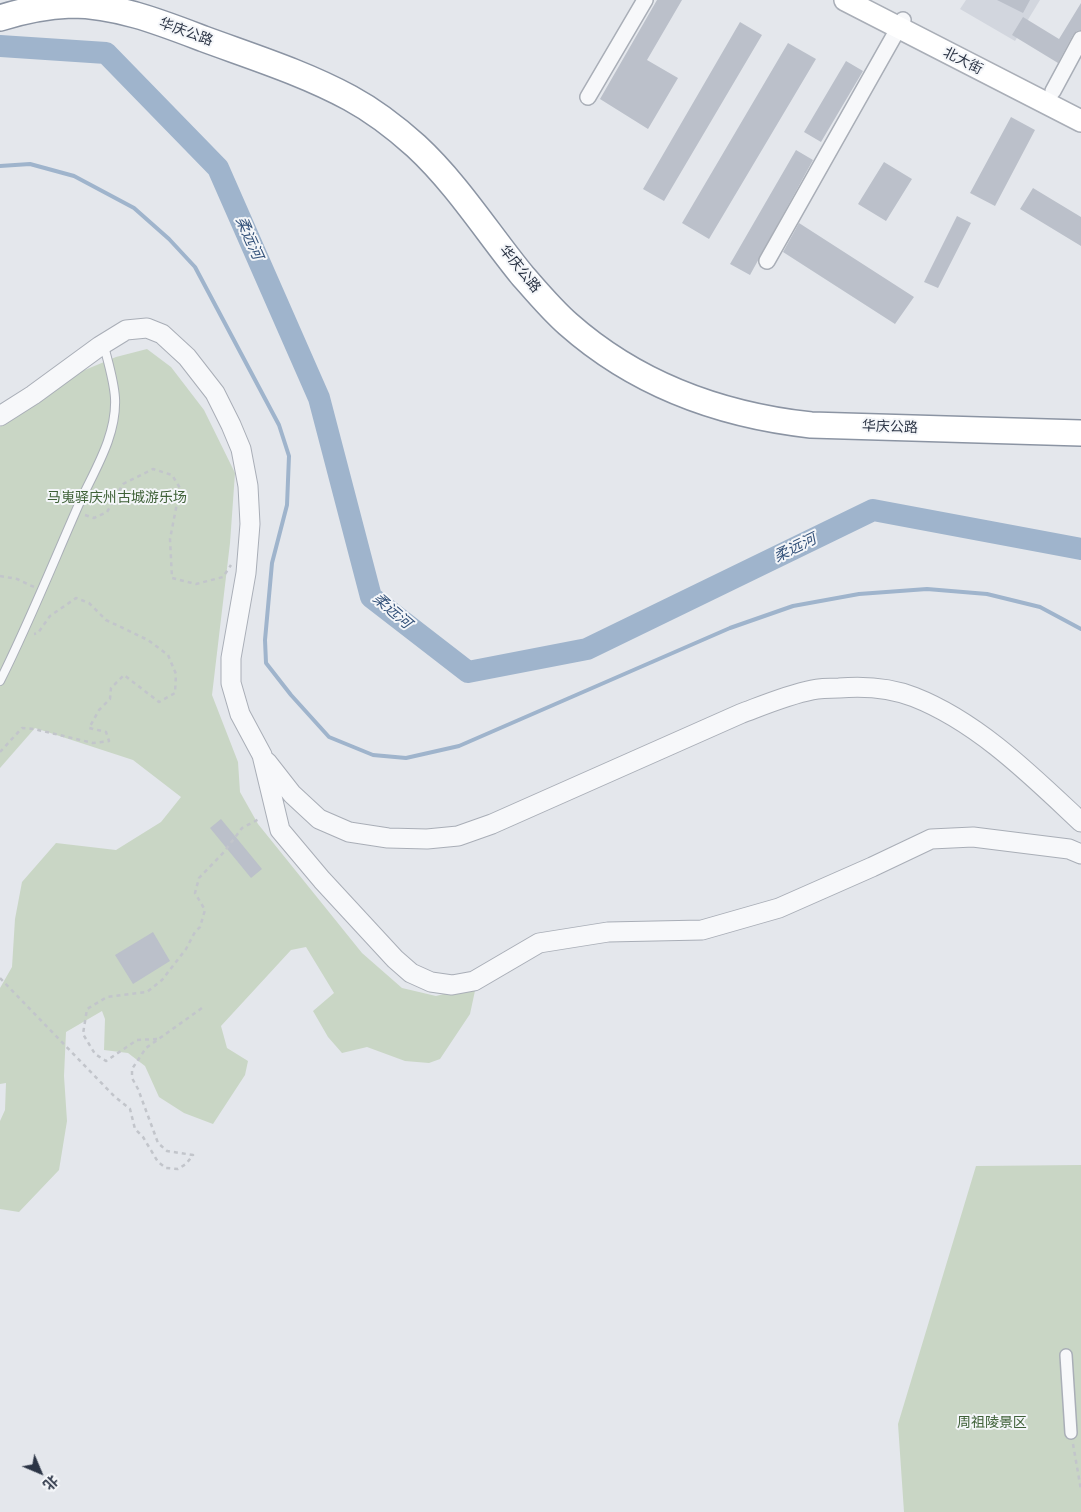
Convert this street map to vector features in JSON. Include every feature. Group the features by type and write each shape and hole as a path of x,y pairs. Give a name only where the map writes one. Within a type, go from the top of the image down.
{"highway":[{"path":"0,11 41,2 63,0"},
{"name":"华庆公路","path":"85,0 103,1 173,20 314,74 376,106 420,141 440,161 525,268 569,317 588,333 625,358 675,384 721,402 748,409 810,418 1081,426"},
{"name":"华庆公路","path":"0,18 41,8 71,5 104,8 133,14 172,26 302,76 352,99 398,131 436,166 521,273 566,322 595,346 658,384 719,408 774,421 811,425 1081,433"}],"main road":[{"name":"北大街","path":"844,0 901,23 1081,105"},
{"name":"北大街","path":"869,0 901,23 1081,121"}],"street":[{"path":"588,96 646,0"},
{"path":"767,261 901,23"},
{"path":"1053,91 1081,39"},
{"path":"0,416 126,330 147,328 162,334 187,357 215,393 231,424 241,449 248,486 250,524 246,573 231,658 231,683 240,714 262,755 292,794 319,819 349,832 388,838 427,839 458,836 492,824 778,699 814,690 848,687 884,689 914,697 945,712 982,735 1027,771 1081,822"},
{"path":"262,755 280,830 322,880 395,959 411,973 424,980 452,985 474,981 539,942 608,932 702,930 778,908 931,839 973,837 1069,850 1081,854"},
{"path":"1066,1355 1071,1433"}],"lane":[{"path":"0,681 101,460 112,424 115,398 104,344"}],"path":[{"path":"76,512 94,518 107,512 123,484 153,469 172,475 180,488 170,539 172,578 196,584 224,576 235,559"},
{"path":"0,576 17,579 42,592"},
{"path":"0,752 22,728 34,729 92,743 109,741 106,732 89,728 100,710 110,699 111,688 124,676 159,702 175,693 176,674 168,655 148,640 106,620 88,603 76,598 50,616 38,633 22,636"},
{"path":"158,1038 137,1040 106,1061 95,1054 83,1034 87,1009 107,997 148,992 162,980 200,927 205,910 195,893 199,878 224,852 242,828 275,810"},
{"path":"0,978 114,1096 130,1109 134,1129 143,1137 158,1162 166,1168 178,1169 186,1164 193,1155 167,1151 158,1143 132,1078 132,1069 146,1048 202,1008"},
{"path":"1071,1433 1081,1490"}],"shaded area":[{"path":"966,0 1040,0 1015,41 960,9"}],"green space":[{"name":"马嵬驿庆州古城游乐场","path":"147,349 171,367 204,410 235,473 230,543 212,695 238,762 240,792 258,824 362,953 402,988 436,996 476,986 470,1014 440,1059 429,1063 405,1061 367,1047 342,1053 328,1037 313,1011 334,993 306,947 291,950 221,1026 227,1048 248,1061 245,1075 213,1124 184,1113 159,1097 145,1066 128,1053 104,1050 105,1019 102,1011 66,1032 64,1076 67,1121 59,1170 19,1212 0,1209 0,1121 5,1110 6,1083 0,1084 0,988 12,967 15,919 22,882 56,843 116,850 161,822 181,797 133,760 35,728 0,768 0,427 80,372 116,357"},
{"name":"周祖陵景区","path":"1081,1165 1081,1512 904,1512 898,1424 976,1166"}],"building":[{"path":"657,0 682,0 647,60 678,78 648,129 600,99"},
{"path":"997,0 1030,0 1023,13"},
{"path":"1081,3 1081,30 1073,35 1058,63 1012,35 1023,17 1059,39"},
{"path":"740,22 762,35 664,201 643,189"},
{"path":"788,43 816,59 709,239 682,223"},
{"path":"846,61 863,71 821,142 804,132"},
{"path":"1011,117 1035,130 995,206 970,193"},
{"path":"796,150 813,160 750,275 730,264"},
{"path":"884,162 912,179 886,221 858,204"},
{"path":"1033,188 1081,217 1081,246 1020,209"},
{"path":"957,216 971,223 938,288 924,282"},
{"path":"799,223 914,297 895,324 783,252"},
{"path":"221,819 262,869 251,878 210,828"},
{"path":"153,932 170,961 133,984 115,955"}],"waterway":[{"name":"柔远河","path":"0,46 106,53 218,168 319,398 371,597 468,672 587,649 873,510 1081,549"},
{"path":"0,166 30,164 74,176 134,208 169,239 195,267 279,425 289,456 287,505 272,563 265,640 266,663 291,695 329,737 373,755 406,758 459,746 730,628 793,606 859,594 927,589 987,594 1040,607 1081,629"}]}
